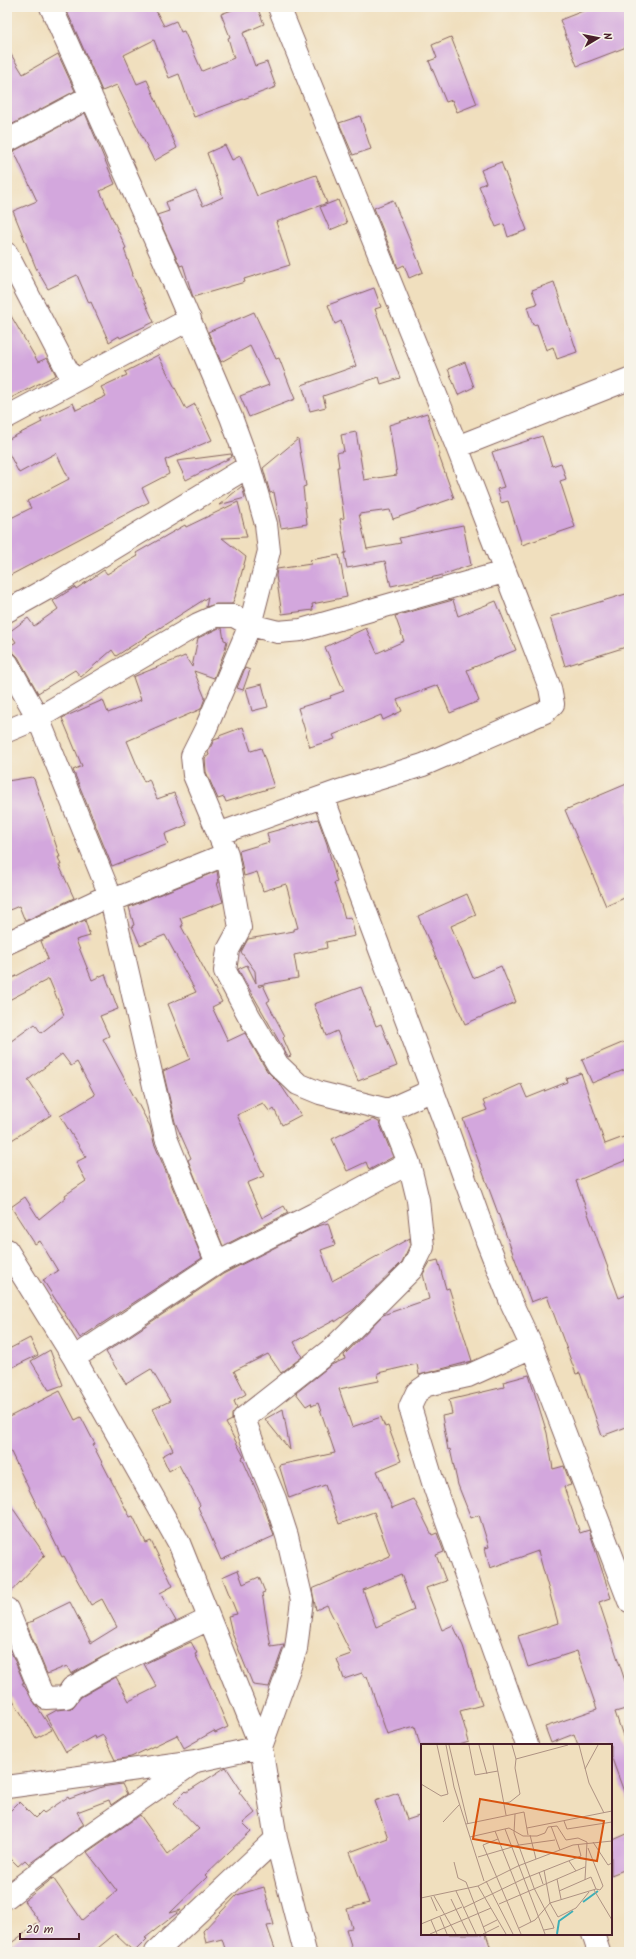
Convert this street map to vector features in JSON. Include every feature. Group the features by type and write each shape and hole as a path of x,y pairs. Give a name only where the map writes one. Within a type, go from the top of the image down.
{"street":[{"path":"51,7 190,319 231,417 249,466 266,524 270,551 250,625 206,728 192,756 194,775 227,854 240,928 228,950 225,971 278,1066 298,1084 320,1093 388,1110 433,1090"},
{"path":"218,834 323,797 423,765 545,712 553,704 550,688 457,447 279,7"},
{"path":"7,141 91,96"},
{"path":"7,254 73,381"},
{"path":"7,417 190,319"},
{"path":"457,447 629,379"},
{"path":"7,611 50,587 249,466"},
{"path":"7,731 38,718 198,624 216,616 234,616 250,625 278,632 301,630 504,572"},
{"path":"7,663 38,718 110,895 166,1138 216,1263"},
{"path":"323,797 433,1090 487,1241 511,1302 532,1347 629,1602"},
{"path":"7,943 110,895 118,898 227,854"},
{"path":"261,1747 296,1649 302,1600 287,1536 244,1418 333,1348 412,1269 423,1247 418,1200 409,1163 388,1110"},
{"path":"74,1358 216,1263 314,1214 409,1163"},
{"path":"7,1250 74,1358 179,1543 261,1747 276,1839 305,1952"},
{"path":"527,1744 435,1489 410,1407 417,1392 427,1386 468,1376 532,1347"},
{"path":"7,1609 41,1692 46,1698 66,1697 72,1688 107,1668 209,1619"},
{"path":"7,1787 196,1761 261,1747"},
{"path":"7,1897 74,1846 196,1761"},
{"path":"156,1952 276,1839"},
{"path":"593,1935 599,1952"}],"building":[{"path":"65,7 154,7 164,26 176,21 181,32 184,31 202,71 234,58 228,38 230,37 221,14 240,7 257,7 264,24 243,33 255,66 267,62 276,87 194,117 179,74 169,78 154,40 124,55 137,84 147,80 177,148 154,161 117,85 102,91"},
{"path":"593,7 629,7 629,46 577,66 560,20"},
{"path":"451,37 477,104 457,112 452,100 446,102 429,61 437,58 432,45"},
{"path":"7,48 23,74 58,54 75,91 7,127"},
{"path":"85,113 115,184 100,191 126,248 124,249 132,274 154,322 120,338 119,336 109,342 91,302 89,303 77,275 48,289 36,268 13,211 37,201 14,151"},
{"path":"360,116 371,149 353,155 339,123"},
{"path":"225,145 232,160 240,156 257,196 316,175 327,203 276,222 290,265 244,279 245,282 193,297 183,265 180,266 157,215 169,211 166,202 196,190 203,206 223,197 207,153"},
{"path":"501,162 527,230 508,237 504,224 496,227 479,186 486,183 481,170"},
{"path":"338,200 347,223 330,230 320,207"},
{"path":"393,200 423,272 409,278 404,265 398,268 374,208"},
{"path":"554,282 577,352 557,359 553,347 546,350 537,324 533,325 527,307 537,304 532,290"},
{"path":"374,288 381,307 375,309 400,378 381,384 379,377 323,396 326,407 310,411 302,385 356,366 341,321 335,324 328,305"},
{"path":"7,309 38,362 47,358 56,375 7,400"},
{"path":"254,312 276,359 279,358 295,399 249,417 240,396 269,385 250,346 221,362 208,332"},
{"path":"158,355 186,409 195,404 212,440 165,460 169,474 142,488 149,502 7,577 7,520 31,508 27,501 69,479 56,453 19,473 7,450 7,440 42,422 40,419 73,403 76,410 106,396 101,387 127,375 125,372"},
{"path":"465,362 474,387 458,395 448,369"},
{"path":"427,413 440,455 439,456 454,498 393,519 390,510 359,514 367,549 401,543 399,538 463,525 471,565 439,576 391,586 385,561 347,568 340,519 344,518 337,467 339,467 337,453 344,451 341,435 356,432 364,480 397,475 389,425"},
{"path":"542,436 552,466 561,463 566,479 560,481 575,527 522,545 508,501 501,503 497,489 504,487 492,452"},
{"path":"298,439 306,486 303,487 307,524 281,528 274,492 270,493 263,468"},
{"path":"231,454 232,457 186,480 177,461"},
{"path":"242,486 245,498 219,505"},
{"path":"238,502 247,537 222,538 246,557 232,604 216,604 206,607 208,597 116,656 112,650 81,677 75,670 38,693 18,657 8,647 16,642 9,632 28,618 34,626 58,609 53,601 75,587 76,589 104,570 107,574 138,556 136,553 185,525 186,527"},
{"path":"339,555 347,597 312,604 313,610 282,614 276,576 277,569 311,564 310,560"},
{"path":"629,593 629,646 565,666 550,617"},
{"path":"453,600 458,616 496,601 516,650 467,670 479,701 450,713 438,685 397,700 402,711 383,720 381,715 333,735 335,739 310,747 298,708 331,698 330,696 344,691 325,647 366,628 377,653 404,641 395,616"},
{"path":"222,628 224,640 227,641 214,678 194,671 205,698 201,709 127,741 144,782 149,779 157,799 174,793 187,825 165,834 168,844 112,866 73,770 82,766 62,718 103,700 108,713 141,700 133,677 185,656 192,667 198,638"},
{"path":"245,668 250,670 243,690 237,688"},
{"path":"262,684 268,707 252,711 246,688"},
{"path":"243,727 251,751 261,748 274,787 226,802 224,797 218,799 206,772 205,758 209,755 208,752 214,740 220,738 219,736"},
{"path":"32,777 34,779 60,857 58,857 61,865 59,865 74,898 25,921 19,906 7,911 7,781"},
{"path":"629,783 629,896 606,906 565,810"},
{"path":"318,819 327,844 337,882 334,883 345,918 351,917 355,936 326,942 327,948 294,955 298,978 258,985 259,987 263,985 270,1000 267,1002 285,1036 283,1038 291,1056 288,1057 238,969 247,965 256,983 255,971 241,952 248,939 294,931 294,929 298,928 286,884 263,891 257,872 244,876 239,851 269,842 267,833"},
{"path":"217,871 219,883 217,883 223,902 180,918 183,926 181,926 222,1002 212,1007 228,1041 245,1033 267,1071 280,1084 301,1115 282,1125 274,1109 270,1112 263,1103 237,1115 264,1176 247,1183 262,1218 284,1206 288,1213 223,1246 188,1160 191,1158 175,1122 163,1071 190,1059 168,1004 196,992 165,935 140,945 132,926 134,925 129,907"},
{"path":"467,894 476,915 451,926 473,978 501,966 516,1002 465,1024 418,916"},
{"path":"85,920 90,936 76,940 92,980 105,974 118,1009 100,1016 109,1036 103,1039 150,1126 154,1143 202,1258 80,1338 43,1280 58,1271 40,1241 35,1244 11,1207 25,1197 39,1219 66,1197 65,1195 86,1181 76,1162 86,1157 60,1116 95,1095 77,1062 71,1066 62,1054 28,1080 51,1115 7,1143 7,1044 35,1024 41,1033 64,1015 49,979 7,1001 7,981 48,959 41,941"},
{"path":"361,987 376,1026 381,1024 397,1066 358,1081 337,1031 326,1036 314,1004"},
{"path":"629,1040 629,1068 592,1083 582,1060"},
{"path":"581,1073 605,1144 629,1135 629,1159 576,1181 619,1298 629,1294 629,1426 602,1436 580,1373 576,1374 547,1296 531,1302 463,1119 487,1110 483,1101 521,1084 527,1098 567,1082 566,1078"},
{"path":"373,1119 379,1122 393,1157 369,1170 366,1162 347,1171 332,1139"},
{"path":"328,1223 335,1245 321,1250 332,1281 410,1238 410,1245 402,1262 354,1309 335,1322 335,1320 294,1342 302,1357 281,1373 268,1354 234,1371 246,1394 234,1401 237,1408 232,1414 232,1420 226,1423 244,1457 242,1458 266,1512 274,1536 221,1560 198,1507 200,1505 179,1465 169,1471 162,1456 173,1450 153,1409 170,1401 151,1369 126,1384 106,1352 223,1274 315,1227"},
{"path":"438,1260 446,1289 449,1288 472,1361 419,1375 417,1364 378,1373 379,1381 339,1389 352,1427 381,1417 385,1427 388,1426 401,1461 377,1471 392,1508 414,1499 432,1535 437,1533 444,1552 436,1555 446,1581 426,1588 442,1630 453,1625 463,1646 482,1705 460,1711 469,1742 462,1744 420,1745 415,1726 387,1734 367,1676 364,1677 362,1673 344,1679 337,1659 351,1654 327,1605 316,1610 312,1589 390,1556 374,1512 339,1524 325,1485 289,1498 279,1465 335,1453 318,1403 312,1406 311,1403 306,1406 296,1393 331,1365 345,1359 344,1355 383,1315 429,1299 423,1274 430,1262","holes":["401,1574 414,1610 376,1627 363,1590"]},
{"path":"30,1338 38,1355 7,1370 7,1350"},
{"path":"50,1350 63,1385 49,1390 31,1361"},
{"path":"529,1375 547,1433 553,1469 564,1466 571,1485 564,1487 580,1533 589,1530 611,1598 599,1602 629,1693 629,1708 615,1712 629,1754 629,1799 627,1800 612,1759 612,1744 578,1744 574,1734 551,1743 545,1727 597,1709 577,1651 528,1667 518,1636 558,1623 538,1551 490,1568 485,1548 489,1547 479,1515 471,1518 458,1485 450,1449 448,1450 442,1416 452,1414 449,1400 504,1387 503,1382"},
{"path":"60,1391 75,1420 81,1417 95,1444 93,1445 130,1517 133,1516 146,1543 151,1541 173,1586 160,1593 176,1621 102,1657 71,1674 67,1666 47,1674 26,1623 34,1621 33,1620 70,1602 91,1643 117,1627 102,1599 91,1605 64,1556 62,1557 7,1444 7,1418"},
{"path":"283,1409 290,1450 265,1419"},
{"path":"7,1500 45,1555 7,1596"},
{"path":"238,1570 243,1584 259,1577 265,1592 262,1593 271,1647 284,1645 269,1687 253,1685 232,1633 228,1616 237,1614 222,1577"},
{"path":"7,1642 24,1683 22,1683 52,1730 36,1738 7,1690"},
{"path":"191,1642 228,1727 215,1733 214,1731 184,1748 177,1735 131,1757 115,1760 103,1735 95,1739 94,1736 66,1752 46,1716 57,1710 72,1708 81,1697 116,1677 129,1701 157,1687 144,1664"},
{"path":"226,1767 241,1790 239,1792 255,1813 243,1823 251,1831 205,1875 207,1877 170,1913 181,1910 145,1938 147,1939 134,1952 115,1934 93,1952 7,1952 7,1946 40,1922 24,1901 53,1878 82,1920 117,1891 87,1852 140,1815 168,1854 199,1829 174,1803 186,1791 187,1792"},
{"path":"122,1784 127,1794 111,1805 109,1800 77,1812 84,1824 29,1864 25,1860 18,1866 7,1855 7,1814 19,1802 35,1818 42,1811 44,1813 68,1797 69,1799 102,1787"},
{"path":"398,1793 407,1820 421,1815 421,1935 486,1935 492,1952 353,1952 346,1929 352,1928 347,1909 369,1903 350,1852 388,1838 375,1801"},
{"path":"629,1833 629,1868 612,1875 612,1841"},
{"path":"264,1887 274,1925 267,1926 276,1952 226,1952 222,1939 206,1943 203,1931 237,1895"}]}
